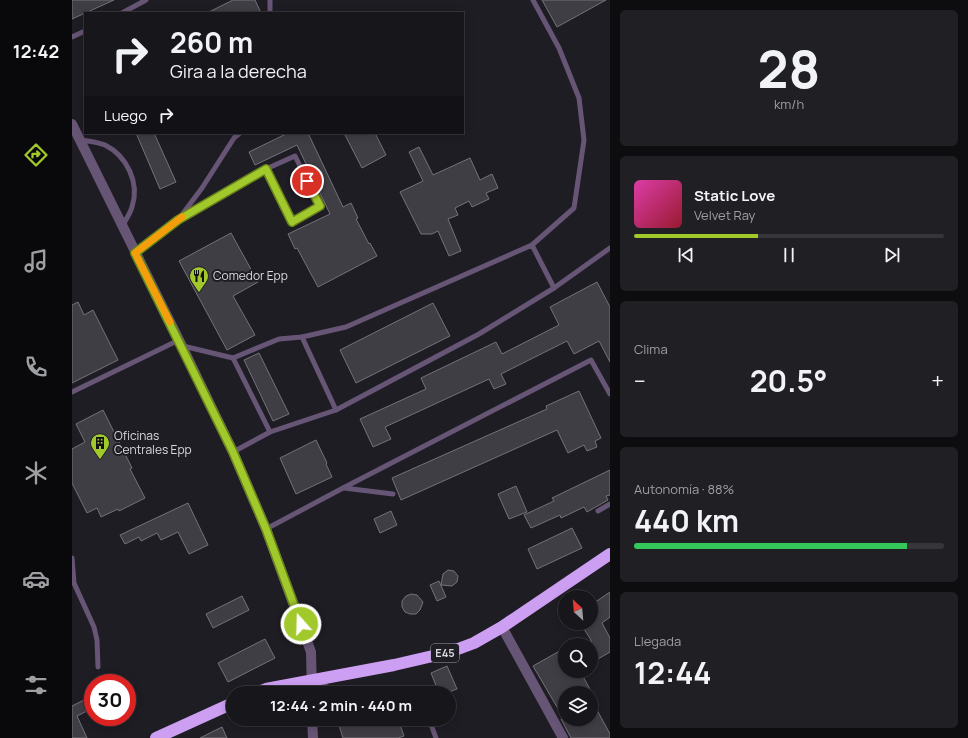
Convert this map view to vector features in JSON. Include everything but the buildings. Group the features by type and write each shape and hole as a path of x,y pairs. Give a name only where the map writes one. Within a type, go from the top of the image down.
{"highway":[{"name":"E45","path":"281,686 394,665 450,652 474,643 502,627 610,554"},
{"path":"162,737 226,706"}],"street":[{"path":"72,124 233,452 266,529 311,652 312,686"},
{"path":"502,627 563,738"},
{"path":"312,726 313,738"}],"lane":[{"path":"124,12 146,0"},
{"path":"270,0 270,12"},
{"path":"72,392 180,343 233,358 279,339 302,337 346,327 532,245 574,208 584,140 579,98 559,48 533,0"},
{"path":"72,37 84,31"},
{"path":"178,220 202,188 233,136"},
{"path":"80,140 104,145 120,156 131,172 134,189 133,205 130,215 122,226"},
{"path":"135,253 178,220 266,169 295,156 320,206 292,222 266,169"},
{"path":"532,245 554,288"},
{"path":"233,452 270,432 336,410 479,334 554,288 610,248"},
{"path":"302,337 336,410"},
{"path":"233,358 270,432"},
{"path":"266,529 592,360 610,394"},
{"path":"343,488 392,494"},
{"path":"598,511 610,504"},
{"path":"72,558 74,583 94,627 97,640 98,667"},
{"path":"312,680 324,686"},
{"path":"432,726 436,738"}],"slow traffic":[{"path":"170,322 135,253 182,217"}],"place":[{"name":"Comedor Epp","path":"199,293"},
{"name":"Oficinas Centrales Epp","path":"100,460"}],"route":[{"path":"301,624 266,529 233,452 135,253 178,220 266,169 292,222 320,206 307,181"}]}
